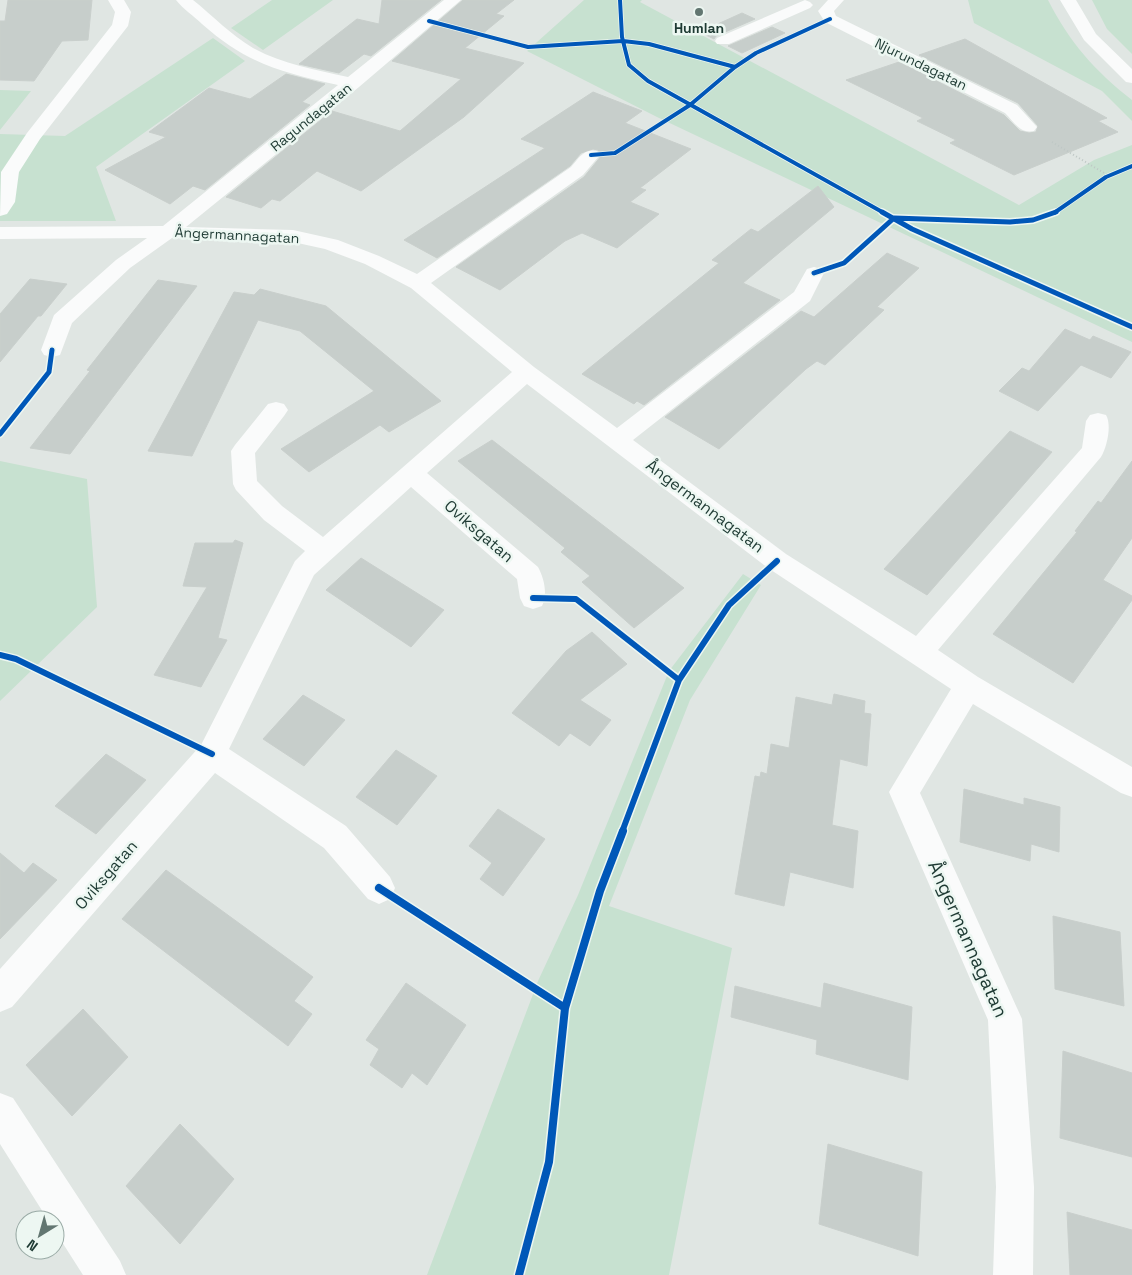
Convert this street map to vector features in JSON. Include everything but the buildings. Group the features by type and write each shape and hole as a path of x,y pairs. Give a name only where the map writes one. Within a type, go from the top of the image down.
{"street":[{"path":"0,210 6,202 10,172 33,137 120,26 123,12 116,0"},
{"path":"184,0 221,31 256,55 285,67 353,83"},
{"name":"Ragundagatan","path":"168,232 453,0"},
{"path":"1068,0 1090,38 1132,78"},
{"path":"723,41 799,2 831,5"},
{"name":"Njurundagatan","path":"831,5 830,18 1011,109 1028,127"},
{"path":"418,283 577,172 591,155"},
{"name":"Ångermannagatan","path":"0,233 168,232 293,236 332,244 372,260 418,283 526,372 777,561 919,652 968,686 1132,783"},
{"name":"Ångermannagatan","path":"52,350 62,320 123,264 168,232"},
{"path":"618,440 803,296 814,273"},
{"name":"Oviksgatan","path":"0,996 212,754 304,568 322,550 526,372"},
{"path":"276,410 243,451 245,484 274,513 322,550"},
{"path":"919,652 1093,451 1098,420"},
{"name":"Oviksgatan","path":"411,472 529,574 532,598"},
{"name":"Ångermannagatan","path":"968,686 904,792 1005,1019 1015,1187 1013,1275"},
{"path":"212,754 335,837 379,888"},
{"path":"0,1110 106,1275"}],"path":[{"path":"1028,127 1109,176"},
{"path":"1099,182 1118,172"}],"green space":[{"path":"272,0 333,0 263,50 231,28"},
{"path":"584,0 642,0 640,2 1019,205 1094,160 1132,145 1132,342 657,117 527,51"},
{"path":"968,0 1048,0 1065,30 1084,55 1106,78 1132,100 1132,121 1102,91 974,23"},
{"path":"1092,0 1132,0 1132,54 1107,29"},
{"path":"213,38 245,61 96,167 116,221 0,221 0,134 65,136"},
{"path":"0,90 31,91 0,130"},
{"path":"0,461 87,479 97,607 0,701"},
{"path":"743,574 761,585 690,700 609,906 732,948 669,1275 427,1275 538,981 578,895 669,671"}],"cycle path":[{"path":"620,0 622,37 629,65 648,81 912,229 1132,327"},
{"path":"591,155 615,153 690,105 735,67 756,53 830,19"},
{"path":"429,21 528,47 623,41 649,44 735,67"},
{"path":"814,273 844,263 894,218 1010,222 1033,220 1055,213 1106,177 1132,166"},
{"path":"0,434 49,372 52,350"},
{"path":"519,1275 549,1162 565,1008 600,891 679,680 729,605 777,561"},
{"path":"533,598 576,599 679,680"},
{"path":"0,655 16,659 212,754"},
{"path":"379,888 565,1008"}],"place":[{"name":"Humlan","path":"699,12"}]}
